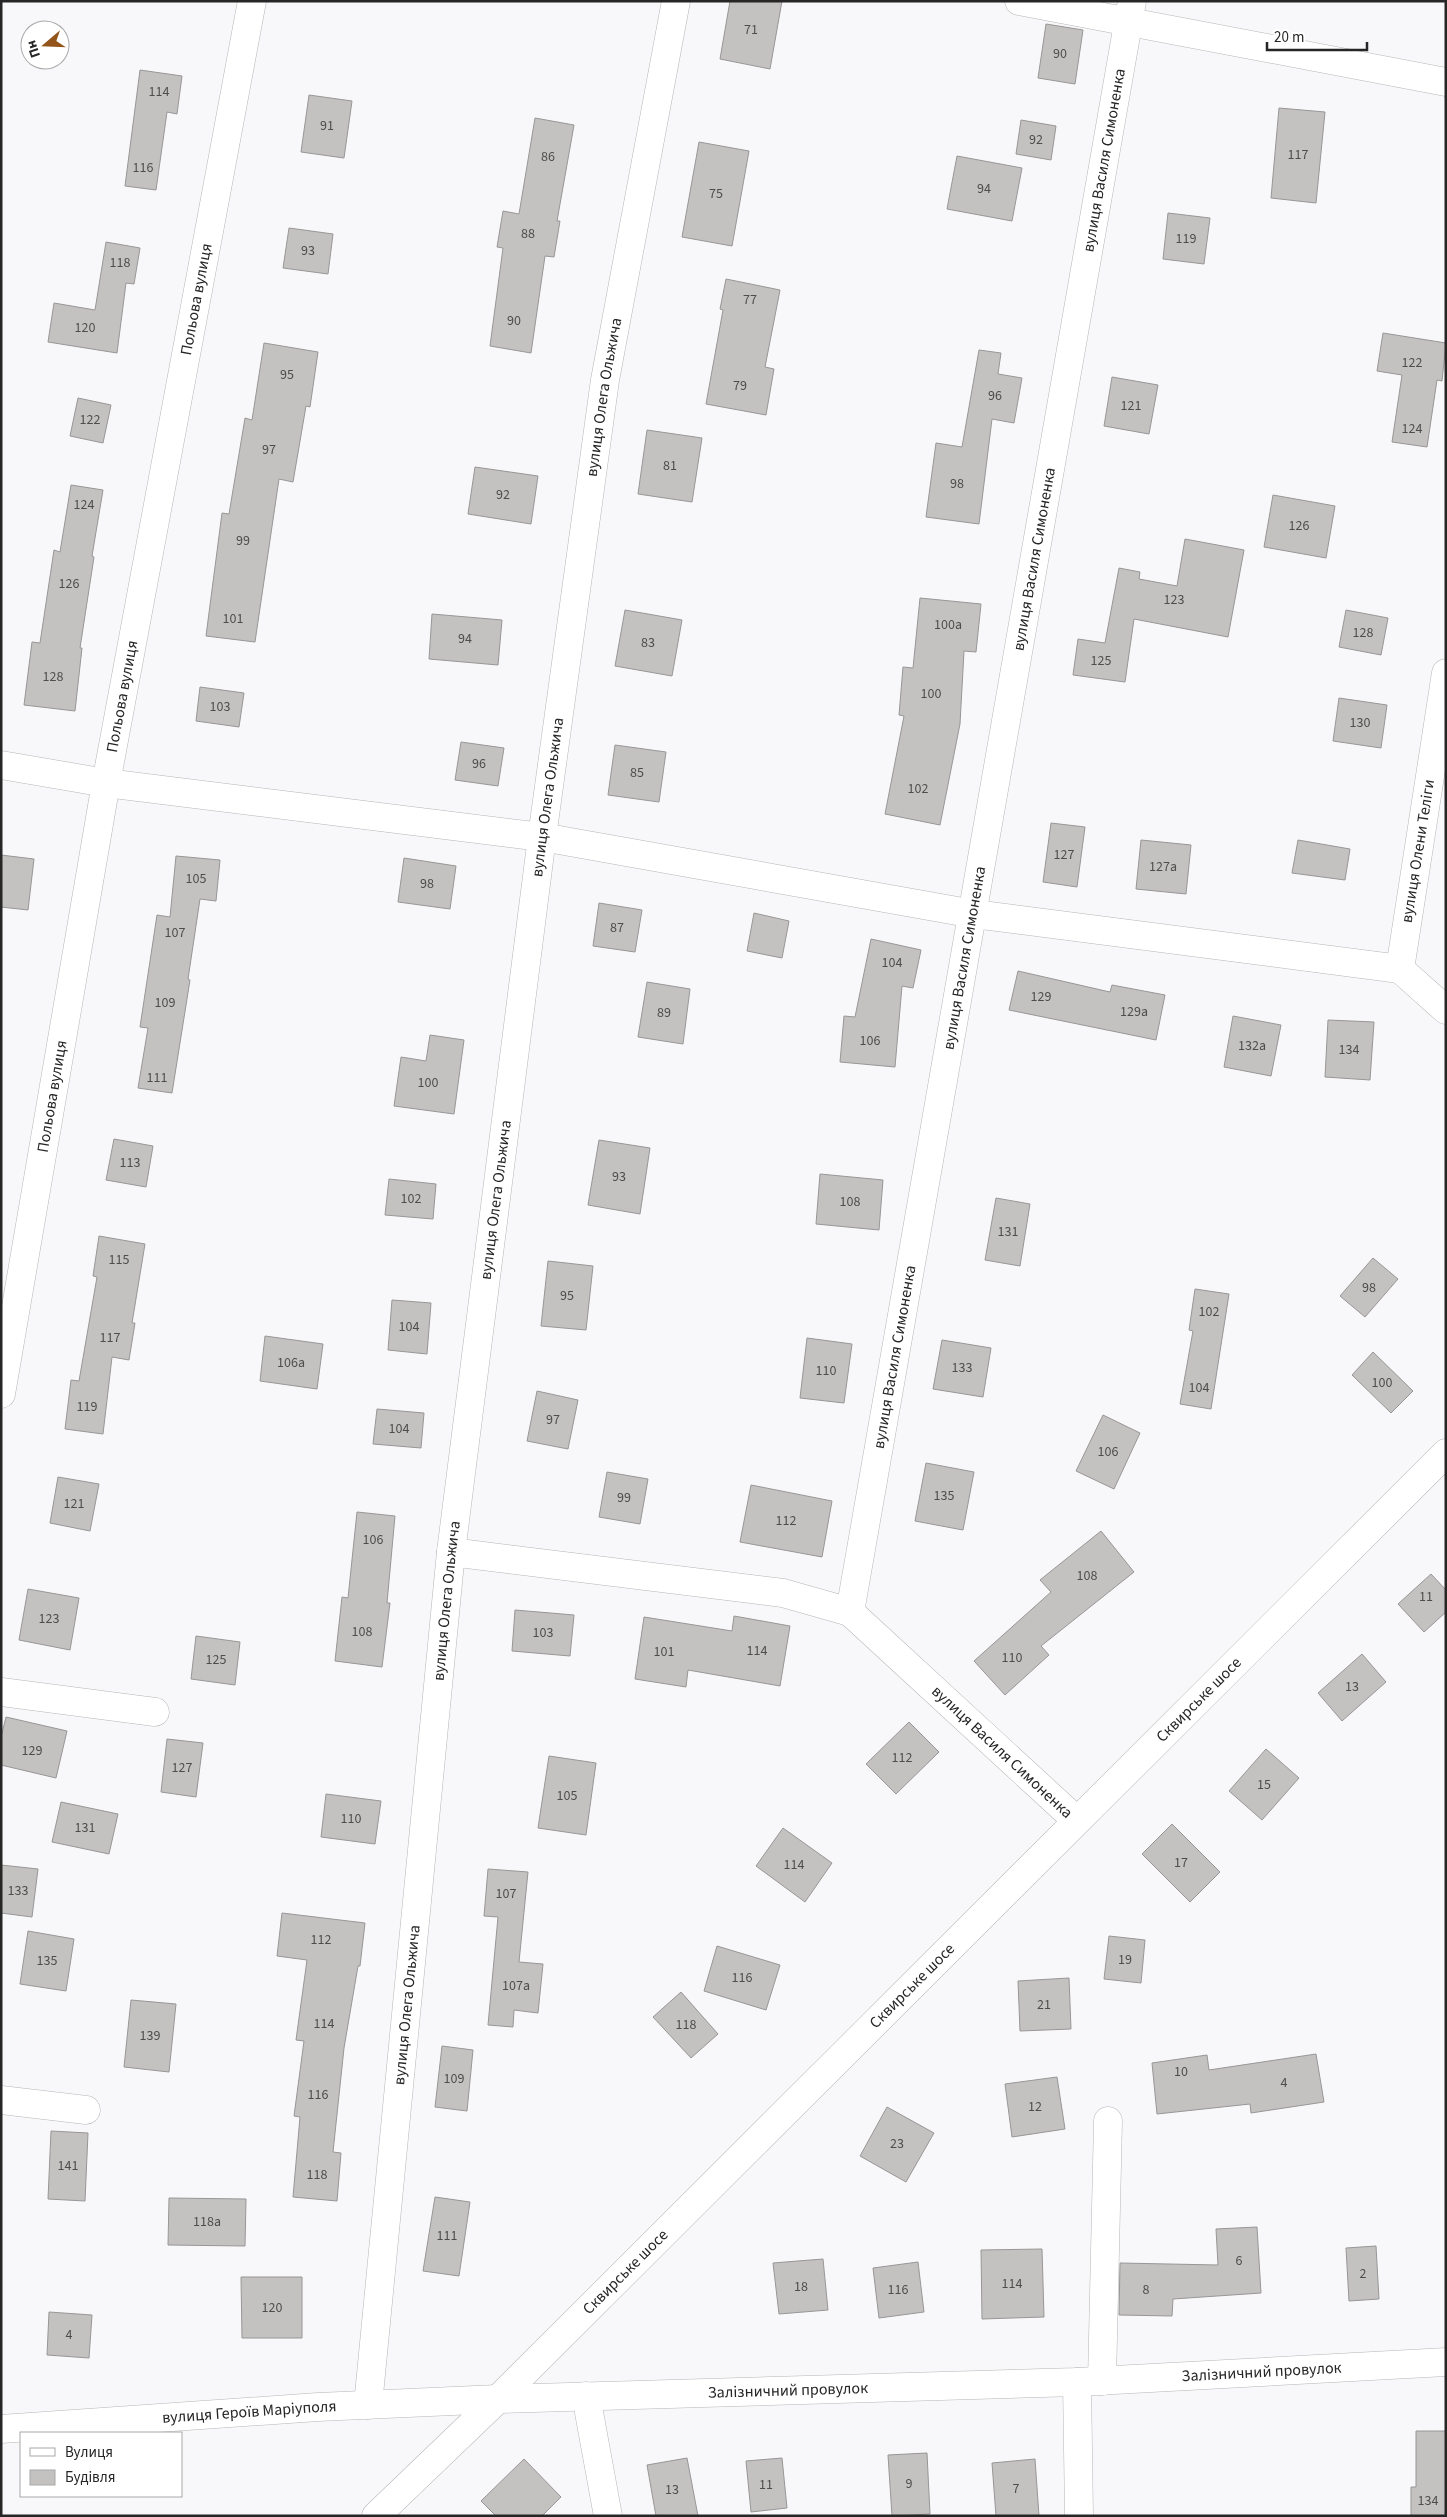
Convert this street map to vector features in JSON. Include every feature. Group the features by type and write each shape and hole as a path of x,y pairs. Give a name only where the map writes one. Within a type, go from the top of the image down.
{"street":[{"name":"Польова вулиця","path":"1,1394 106,783 252,1"},
{"name":"вулиця Олега Ольжича","path":"368,2405 451,1552 542,837 605,380 676,1"},
{"path":"1019,1 1130,11 1446,82"},
{"name":"вулиця Василя Симоненка","path":"1076,1820 850,1612 974,914 1130,11"},
{"name":"вулиця Олени Теліги","path":"1400,969 1446,674"},
{"path":"1,765 106,783 542,837 974,914 1400,969 1446,1010"},
{"name":"Сквирське шосе","path":"376,2516 498,2399 1076,1820 1446,1453"},
{"path":"451,1552 782,1593 850,1612"},
{"path":"1,1692 155,1712"},
{"path":"1,2100 86,2110"},
{"path":"1079,2516 1108,2121"},
{"name":"Залізничний провулок","path":"498,2399 1089,2382 1446,2362"},
{"path":"586,2396 608,2516"},
{"name":"вулиця Героїв Маріуполя","path":"1,2429 368,2405 498,2399"}],"building":[{"path":"730,1 782,1 770,69 720,59"},
{"path":"1046,24 1083,30 1075,84 1038,78"},
{"path":"140,70 182,76 177,114 167,112 156,190 125,186"},
{"path":"309,95 352,101 344,158 301,152"},
{"path":"1279,108 1325,112 1316,203 1271,198"},
{"path":"535,118 574,125 557,221 560,221 554,257 545,256 531,353 490,346 503,248 497,247 503,211 519,214"},
{"path":"1021,120 1056,126 1051,160 1016,154"},
{"path":"699,142 749,151 732,246 682,237"},
{"path":"957,156 1022,168 1012,221 947,209"},
{"path":"1168,213 1210,218 1204,264 1163,259"},
{"path":"289,228 333,234 328,274 283,268"},
{"path":"106,242 140,248 134,284 126,283 117,353 48,342 54,303 95,310"},
{"path":"726,279 780,290 765,367 774,369 766,415 706,404 723,310 720,309"},
{"path":"1383,333 1446,343 1442,381 1437,380 1427,447 1392,442 1402,375 1377,371"},
{"path":"264,343 318,352 310,407 306,406 293,482 279,479 255,642 206,636 222,513 229,514 245,418 252,420"},
{"path":"979,350 1001,353 998,374 1022,378 1014,423 992,419 979,524 926,517 936,443 962,447"},
{"path":"1112,377 1158,385 1149,434 1104,426"},
{"path":"78,398 111,405 103,443 70,436"},
{"path":"647,430 702,438 692,502 638,494"},
{"path":"475,467 538,476 531,524 468,514"},
{"path":"71,485 103,490 80,648 82,648 75,711 24,705 32,642 40,643 54,550 60,552"},
{"path":"1273,495 1335,506 1326,558 1264,547"},
{"path":"1185,539 1244,550 1228,637 1134,619 1125,682 1073,675 1078,639 1105,643 1119,568 1140,572 1139,579 1177,586"},
{"path":"920,598 981,604 976,652 964,651 960,724 940,825 885,814 904,716 899,715 903,667 913,668"},
{"path":"625,610 682,620 672,676 615,666"},
{"path":"1346,610 1388,618 1381,655 1339,647"},
{"path":"432,614 502,620 498,665 429,659"},
{"path":"200,687 244,693 239,727 196,721"},
{"path":"1339,698 1387,705 1381,748 1333,741"},
{"path":"461,742 504,748 498,786 455,780"},
{"path":"615,745 666,752 659,802 608,795"},
{"path":"1051,823 1085,827 1077,887 1043,882"},
{"path":"1141,840 1191,845 1186,894 1136,889"},
{"path":"1298,840 1350,849 1345,880 1292,873"},
{"path":"1,855 34,859 28,910 1,907"},
{"path":"176,856 220,860 216,901 200,899 188,979 190,980 172,1093 138,1088 148,1028 140,1027 157,915 170,917"},
{"path":"404,858 456,866 450,909 398,902"},
{"path":"599,903 642,910 635,952 593,946"},
{"path":"754,913 789,921 782,958 747,951"},
{"path":"871,939 921,950 913,988 902,986 895,1067 840,1062 844,1016 855,1017"},
{"path":"1018,971 1110,992 1112,985 1165,995 1156,1040 1009,1010"},
{"path":"647,982 690,989 683,1044 638,1037"},
{"path":"1233,1016 1281,1025 1271,1076 1224,1067"},
{"path":"1328,1020 1374,1022 1370,1080 1325,1077"},
{"path":"430,1035 464,1040 454,1114 394,1106 401,1057 426,1061"},
{"path":"114,1139 153,1146 146,1187 106,1180"},
{"path":"599,1140 650,1148 640,1214 588,1205"},
{"path":"820,1174 883,1180 879,1230 816,1224"},
{"path":"389,1179 436,1184 433,1219 385,1215"},
{"path":"996,1198 1030,1204 1020,1266 985,1260"},
{"path":"99,1236 145,1244 132,1323 135,1323 129,1360 112,1357 103,1434 65,1429 71,1380 79,1381 97,1277 93,1276"},
{"path":"1373,1258 1398,1279 1365,1317 1340,1296"},
{"path":"548,1261 593,1266 586,1330 541,1326"},
{"path":"1195,1289 1229,1294 1211,1409 1180,1404 1193,1331 1189,1330"},
{"path":"392,1300 431,1303 427,1354 388,1350"},
{"path":"265,1336 323,1344 317,1389 260,1381"},
{"path":"807,1338 852,1344 844,1403 800,1398"},
{"path":"942,1340 991,1348 983,1397 933,1389"},
{"path":"1373,1352 1413,1391 1391,1413 1352,1375"},
{"path":"537,1391 578,1400 568,1449 527,1441"},
{"path":"377,1409 424,1413 421,1448 373,1444"},
{"path":"1103,1415 1140,1433 1114,1489 1076,1471"},
{"path":"926,1463 974,1472 963,1530 915,1521"},
{"path":"607,1472 648,1479 640,1524 599,1517"},
{"path":"58,1477 99,1484 90,1531 50,1523"},
{"path":"751,1485 832,1501 822,1557 740,1542"},
{"path":"357,1512 395,1516 387,1603 390,1603 382,1667 335,1661 342,1597 348,1598"},
{"path":"1101,1531 1134,1572 1041,1646 1049,1655 1005,1695 974,1661 1051,1592 1040,1580"},
{"path":"1431,1574 1446,1590 1446,1612 1424,1632 1398,1604"},
{"path":"28,1589 79,1598 70,1650 19,1640"},
{"path":"515,1610 574,1615 570,1656 512,1651"},
{"path":"734,1616 790,1626 780,1686 688,1670 686,1687 635,1679 644,1617 732,1631"},
{"path":"196,1636 240,1642 235,1685 191,1679"},
{"path":"1362,1654 1386,1682 1342,1721 1318,1693"},
{"path":"6,1717 67,1731 56,1778 1,1765 1,1737"},
{"path":"909,1722 939,1752 896,1794 866,1764"},
{"path":"167,1739 203,1743 196,1797 161,1792"},
{"path":"1266,1749 1299,1778 1262,1820 1229,1791"},
{"path":"549,1756 596,1763 586,1835 538,1828"},
{"path":"326,1794 381,1801 375,1844 321,1837"},
{"path":"61,1802 118,1814 109,1854 52,1842"},
{"path":"1172,1824 1220,1872 1190,1902 1142,1854"},
{"path":"783,1828 832,1863 805,1902 756,1866"},
{"path":"1,1865 38,1869 32,1917 1,1913"},
{"path":"488,1869 528,1872 519,1962 543,1964 538,2013 514,2010 513,2027 488,2025 498,1917 484,1916"},
{"path":"282,1913 365,1923 360,1966 358,1966 344,2048 333,2152 341,2153 337,2201 293,2197 300,2117 294,2116 304,2041 296,2040 307,1960 277,1956"},
{"path":"28,1931 74,1939 66,1991 20,1984"},
{"path":"1109,1936 1145,1940 1141,1983 1104,1979"},
{"path":"717,1946 780,1965 766,2010 704,1991"},
{"path":"1069,1978 1071,2029 1020,2031 1018,1981"},
{"path":"681,1992 718,2034 691,2058 653,2017"},
{"path":"131,2000 176,2004 169,2072 124,2067"},
{"path":"442,2046 473,2050 467,2111 435,2107"},
{"path":"1316,2054 1324,2102 1251,2113 1250,2104 1157,2114 1152,2063 1207,2055 1209,2070"},
{"path":"1057,2077 1065,2129 1012,2137 1005,2084"},
{"path":"887,2107 934,2133 906,2182 860,2156"},
{"path":"51,2131 88,2133 85,2201 48,2199"},
{"path":"435,2197 470,2202 459,2276 423,2271"},
{"path":"169,2198 246,2199 245,2246 168,2245"},
{"path":"1257,2227 1261,2293 1173,2299 1172,2316 1119,2315 1120,2263 1218,2265 1216,2229"},
{"path":"1376,2246 1379,2299 1349,2301 1346,2248"},
{"path":"1042,2249 1044,2317 982,2319 981,2250"},
{"path":"823,2259 828,2310 779,2314 773,2263"},
{"path":"918,2262 924,2312 879,2318 873,2268"},
{"path":"241,2277 302,2277 302,2338 242,2338"},
{"path":"49,2312 92,2315 89,2358 47,2355"},
{"path":"1416,2431 1446,2431 1446,2516 1411,2516 1411,2487 1416,2487"},
{"path":"927,2453 930,2514 892,2516 888,2455"},
{"path":"687,2458 698,2516 656,2516 647,2465"},
{"path":"782,2458 787,2508 751,2512 746,2461"},
{"path":"524,2459 561,2497 542,2516 496,2516 481,2501"},
{"path":"1035,2459 1039,2516 996,2516 992,2463"}]}
